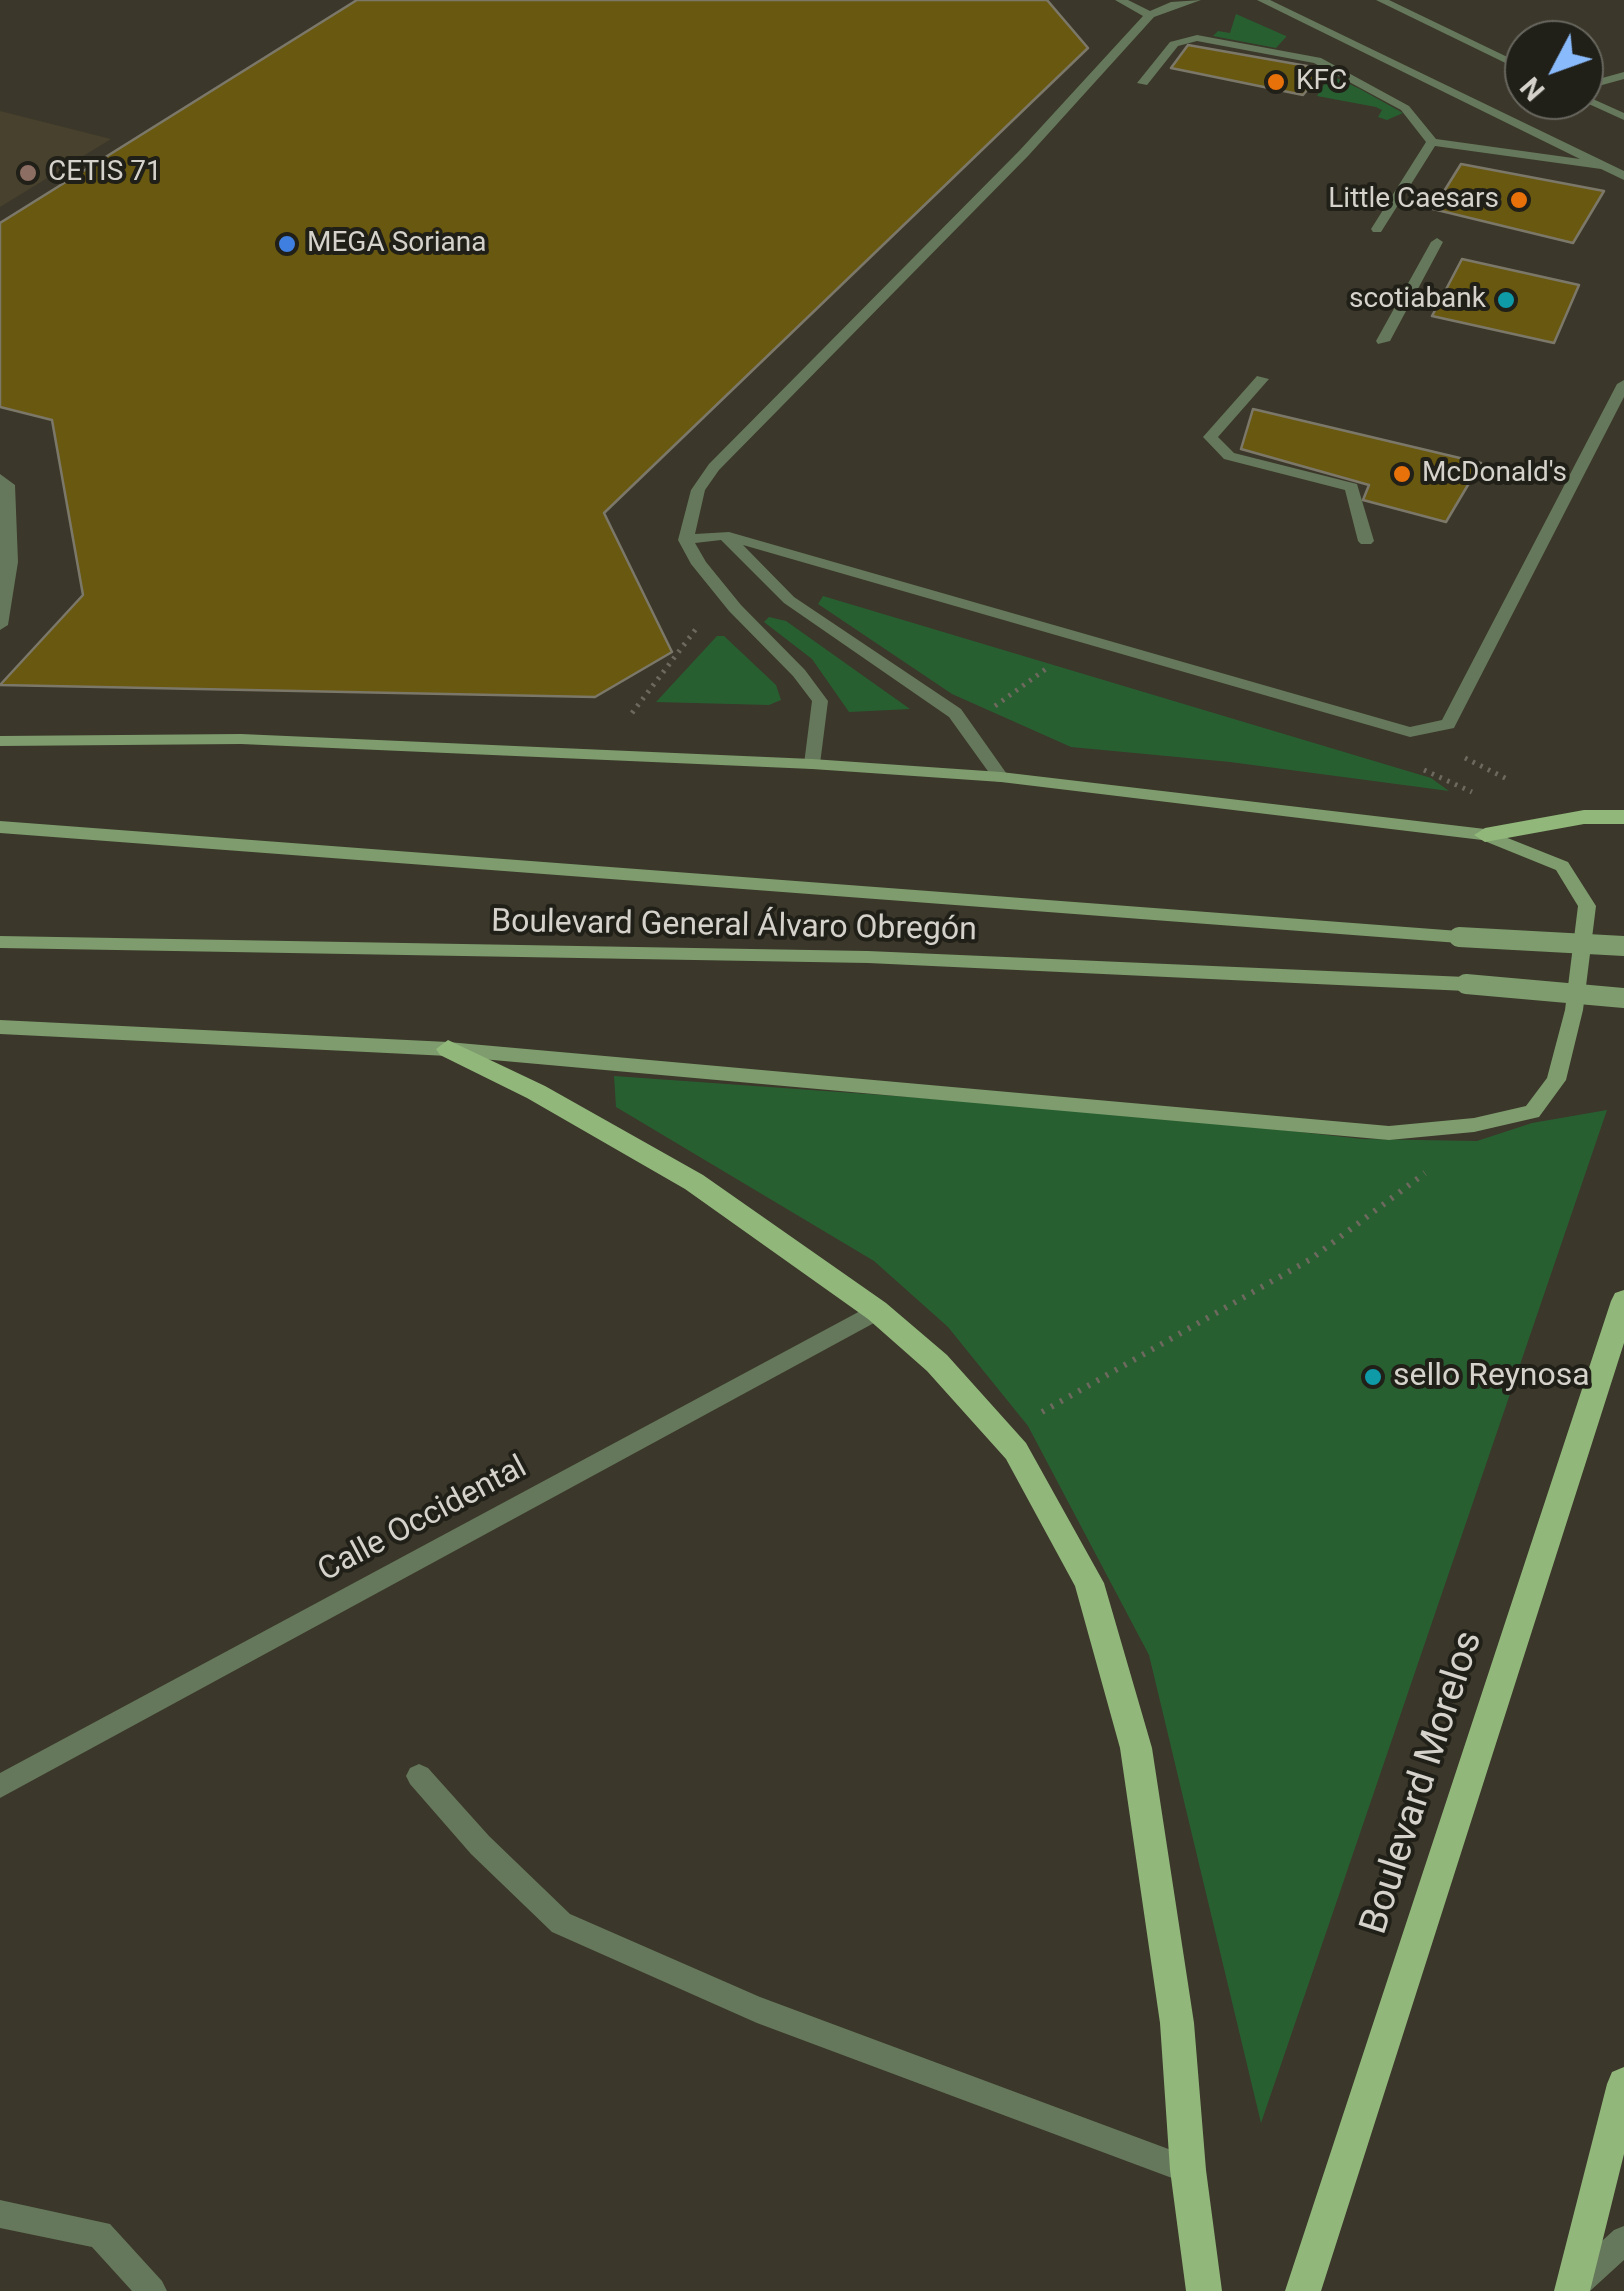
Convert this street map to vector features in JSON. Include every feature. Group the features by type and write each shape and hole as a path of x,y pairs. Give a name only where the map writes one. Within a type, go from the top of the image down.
{"main road":[{"path":"0,741 241,739 812,764 1001,777 1485,835 1562,866 1586,906 1574,1010 1556,1080 1532,1112 1474,1125 1389,1132 448,1049 0,1028"},
{"path":"1485,835 1584,818 1624,817"},
{"name":"Boulevard General Álvaro Obregón","path":"0,828 1624,946"},
{"name":"Boulevard General Álvaro Obregón","path":"0,942 868,957 1466,984 1624,998"},
{"path":"448,1049 536,1092 694,1182 877,1311 937,1363 1016,1451 1089,1583 1136,1748 1177,2023 1188,2170 1204,2291"},
{"name":"Boulevard Morelos","path":"1303,2291 1624,1301"},
{"path":"1573,2288 1624,2084"}],"street":[{"path":"1120,0 1150,16"},
{"path":"812,764 820,701 699,564 686,540 698,490 714,467 1024,153 1150,16 1173,2 1196,0"},
{"path":"1262,0 1624,176"},
{"path":"1381,0 1504,59"},
{"path":"1143,82 1174,44 1187,38 1317,60 1405,108 1432,142 1603,166"},
{"path":"1377,229 1432,142"},
{"path":"1383,341 1437,242"},
{"path":"1262,380 1210,437 1229,456 1352,487 1366,542"},
{"path":"686,540 724,535 1410,732 1448,724 1624,384"},
{"path":"0,478 8,485 10,562 0,625"},
{"path":"693,512 724,535 790,600 950,709 1001,777"},
{"name":"Calle Occidental","path":"0,1786 877,1311"},
{"path":"419,1776 480,1844 561,1923 757,2008 1188,2170"},
{"path":"0,2214 100,2234 152,2291"},
{"path":"1573,2288 1624,2240"}],"path":[{"path":"632,713 702,620"},
{"path":"987,712 1055,662"},
{"path":"1464,758 1509,780"},
{"path":"1032,1417 1311,1259 1434,1166"}],"shaded area":[{"name":"CETIS 71","path":"0,111 111,139 0,207"}],"green space":[{"path":"1236,14 1286,37 1276,48 1213,36 1218,31 1230,33"},
{"path":"1330,75 1403,113 1387,120 1378,117 1382,110 1376,107 1317,96"},
{"path":"823,596 1431,778 1449,791 1230,762 1071,747 952,694 818,604"},
{"path":"769,617 786,621 910,709 849,712 812,659 764,622"},
{"path":"717,636 724,636 776,685 781,700 769,705 656,702"},
{"path":"614,1076 1121,1112 1362,1139 1477,1141 1532,1123 1607,1110 1261,2123 1149,1655 1028,1426 948,1327 874,1261 616,1107"}],"building":[{"path":"357,0 1047,0 1088,48 604,513 672,652 595,697 0,685 83,595 52,420 0,407 0,223"},
{"name":"KFC","path":"1188,45 1324,69 1303,95 1171,68"},
{"name":"Little Caesars","path":"1461,164 1604,191 1573,243 1433,209"},
{"name":"scotiabank","path":"1462,259 1579,285 1554,343 1432,316"},
{"name":"McDonald's","path":"1253,409 1481,463 1446,522 1363,500 1369,485 1241,449"}],"place":[{"name":"KFC","path":"1276,82"},
{"name":"CETIS 71","path":"28,173"},
{"name":"Little Caesars","path":"1519,200"},
{"name":"MEGA Soriana","path":"287,244"},
{"name":"scotiabank","path":"1506,300"},
{"name":"McDonald's","path":"1402,474"},
{"name":"sello Reynosa","path":"1373,1377"}]}
